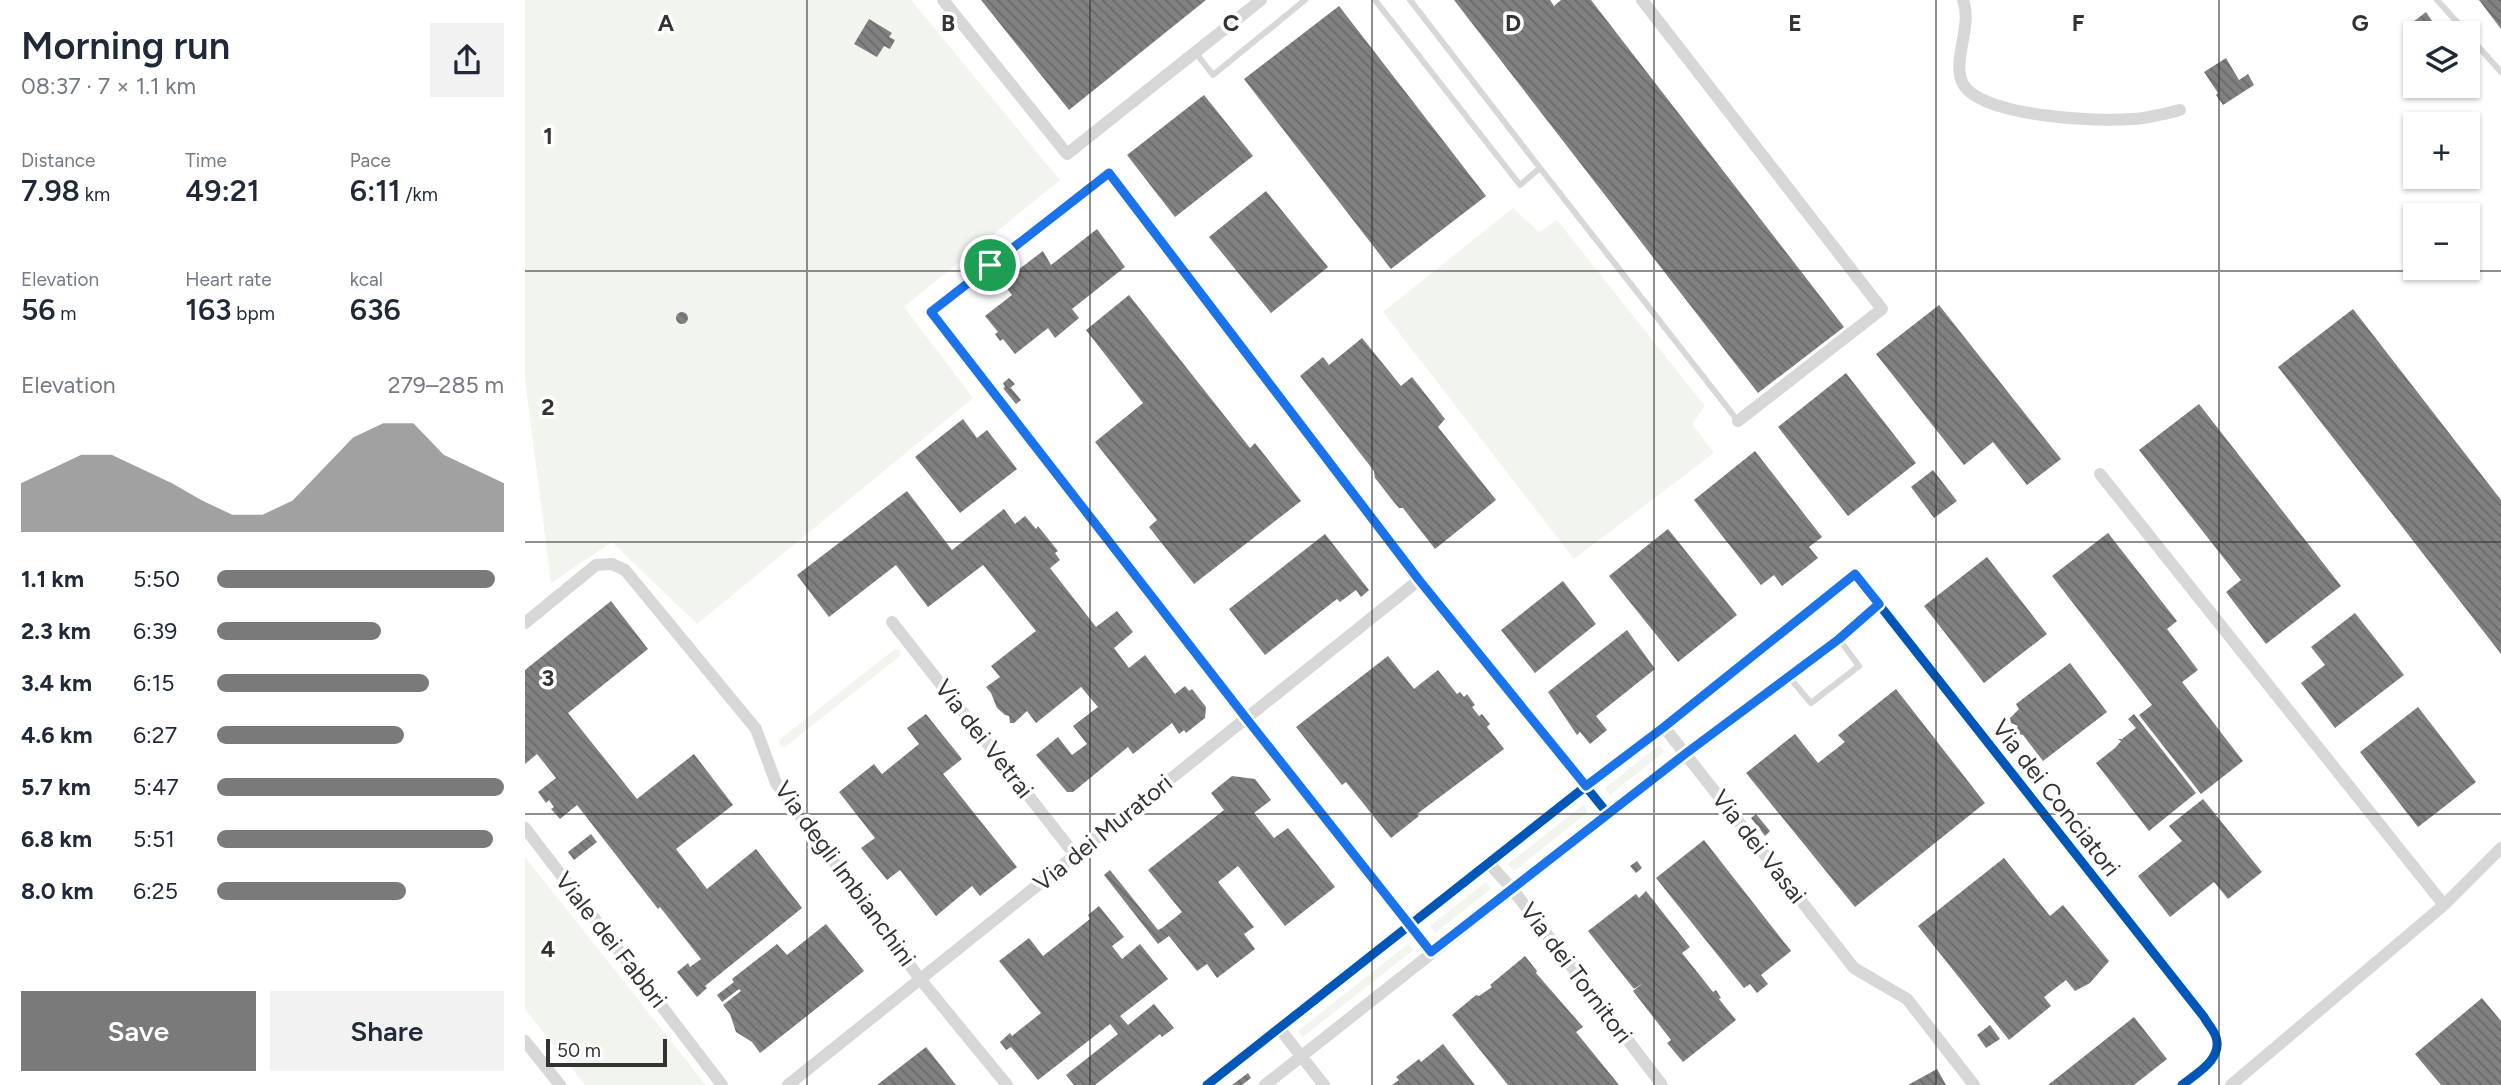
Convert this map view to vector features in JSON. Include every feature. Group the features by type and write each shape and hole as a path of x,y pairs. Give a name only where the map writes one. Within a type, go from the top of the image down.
{"street":[{"path":"943,0 1067,154 1261,0"},
{"path":"1642,0 1882,309 1738,421"},
{"path":"1963,0 1966,20 1960,72 1962,82 1975,97 2026,112 2078,119 2135,119 2180,110"},
{"path":"1431,952 931,312 1109,173 1419,580 1608,814"},
{"path":"2100,474 2444,905"},
{"name":"Via degli Imbianchini","path":"525,623 596,565 612,564 625,570 757,729 776,783 920,979 1007,1085"},
{"name":"Via dei Conciatori","path":"1664,727 1855,574 2204,1017 2216,1037 2217,1050 2211,1062 2182,1085"},
{"name":"Via dei Muratori","path":"788,1085 1419,580"},
{"path":"1265,1085 1685,754 1839,639 1879,604"},
{"name":"Via dei Vetrai","path":"892,622 1075,855"},
{"path":"1207,1085 1488,862 1664,727"},
{"name":"Via dei Vasai","path":"1664,727 1854,968 1907,999 1974,1085"},
{"name":"Viale dei Fabbri","path":"525,828 723,1085"},
{"path":"2231,1085 2444,905 2501,848"},
{"name":"Via dei Tornitori","path":"1488,862 1513,890 1662,1085"},
{"path":"1279,1028 1324,1085"},
{"path":"525,1041 560,1085"}],"lane":[{"path":"1195,52 1213,75 1305,0"},
{"path":"1375,0 1520,185 1540,168"},
{"path":"1410,0 1738,421"},
{"path":"2437,0 2456,21"},
{"path":"2480,49 2501,72"},
{"path":"1789,677 1811,703 1859,666 1839,639"}],"shaded area":[{"path":"525,0 911,0 1060,180 904,307 973,398 697,624 612,542 551,583 525,378"},
{"path":"1513,208 1539,232 1557,220 1705,406 1692,424 1714,453 1574,559 1383,312"},
{"path":"895,649 900,650 900,656 785,747 780,746 779,740"},
{"path":"1659,745 1664,752 1610,795 1605,788"},
{"path":"1583,805 1588,812 1514,871 1508,864"},
{"path":"525,857 706,1085 585,1085 525,1009"},
{"path":"1486,882 1491,889 1435,933 1430,926"},
{"path":"1408,944 1413,950 1303,1037 1298,1031"}],"building":[{"path":"981,0 1206,0 1069,110"},
{"path":"1454,0 1550,0 1554,6 1561,0 1591,0 1844,327 1758,393"},
{"path":"2479,0 2501,0 2501,29"},
{"path":"1339,6 1486,196 1391,269 1244,79"},
{"path":"2426,12 2432,21 2414,21"},
{"path":"869,19 892,33 889,37 895,40 890,49 884,46 877,57 854,44"},
{"path":"2226,58 2239,80 2248,74 2254,85 2223,105 2204,72"},
{"path":"1204,95 1253,156 1175,217 1127,155"},
{"path":"1266,191 1328,267 1271,313 1209,237"},
{"path":"1097,229 1125,267 1072,309 1079,318 1055,338 1048,328 1015,354 1003,339 1000,341 995,334 998,332 985,316 1012,295 1002,282 1043,251 1051,265"},
{"path":"1129,295 1250,448 1255,443 1301,501 1194,584 1149,527 1157,520 1095,442 1143,403 1086,330"},
{"path":"1939,305 2061,459 2027,485 1993,442 1964,465 1876,354"},
{"path":"2353,309 2501,500 2501,654 2278,367"},
{"path":"682,312 688,318 682,324 676,318"},
{"path":"1362,338 1401,386 1412,377 1445,419 1438,427 1496,500 1435,549 1375,478 1374,471 1300,376 1323,357 1329,365"},
{"path":"1846,373 1916,463 1848,516 1778,427"},
{"path":"1009,378 1015,384 1009,389 1021,400 1016,404 1003,388 1003,383"},
{"path":"2199,404 2341,586 2266,644 2226,592 2241,580 2139,450"},
{"path":"963,419 977,438 987,430 1017,469 960,513 915,457"},
{"path":"1755,451 1822,537 1809,547 1818,558 1782,586 1774,575 1761,585 1694,500"},
{"path":"1933,470 1957,501 1934,518 1911,487"},
{"path":"907,491 952,550 1004,509 1015,524 1025,516 1036,529 1038,526 1058,551 1055,553 1060,560 1050,568 1096,627 1117,611 1133,632 1114,648 1129,668 1145,655 1175,694 1185,686 1189,691 1192,689 1206,707 1205,718 1186,733 1184,730 1179,734 1172,723 1133,754 1128,747 1073,792 1067,792 1036,755 1058,737 1072,755 1087,744 1073,726 1098,707 1081,687 1036,723 1027,711 1014,723 1010,723 1009,716 997,708 986,687 1000,677 991,666 1036,631 983,565 928,607 896,565 829,617 797,575"},
{"path":"1668,529 1737,615 1678,662 1609,576"},
{"path":"2108,533 2177,621 2167,629 2198,670 2182,682 2243,761 2201,794 2139,715 2152,705 2052,576"},
{"path":"1325,534 1369,590 1361,597 1356,590 1340,602 1337,599 1265,655 1229,609"},
{"path":"1987,557 2047,634 1984,683 1924,606"},
{"path":"1563,581 1596,624 1535,673 1501,630"},
{"path":"611,601 648,649 568,713 637,799 694,754 733,805 676,849 707,889 756,849 802,908 705,986 707,988 697,997 677,972 688,963 690,967 701,959 660,907 658,909 577,805 560,819 551,809 554,807 549,800 546,803 538,792 556,778 537,754 525,764 525,670"},
{"path":"2355,613 2404,675 2335,728 2301,683 2325,665 2311,647"},
{"path":"1627,630 1655,669 1596,716 1607,730 1590,744 1580,732 1577,735 1548,692"},
{"path":"1388,656 1414,689 1438,670 1457,694 1460,692 1464,697 1467,694 1475,705 1472,707 1490,724 1487,727 1504,749 1417,814 1419,816 1391,838 1346,782 1342,785 1296,727"},
{"path":"2070,663 2107,712 2043,761 2023,735 2019,734 2016,730 2018,726 2011,723 2010,718 2019,709 2016,704"},
{"path":"1896,689 1985,803 1855,907 1746,773 1795,734 1818,763 1845,742 1838,735"},
{"path":"2418,707 2476,782 2418,827 2360,752"},
{"path":"926,714 962,759 943,774 1017,867 980,896 972,886 936,916 900,870 887,880 861,848 875,838 839,792 874,764 882,774 919,744 907,728"},
{"path":"2134,714 2196,793 2149,831 2096,763 2115,748 2121,741 2118,739 2136,728 2128,719"},
{"path":"1232,776 1255,779 1271,800 1254,813 1274,838 1288,828 1335,887 1285,926 1238,866 1218,882 1254,927 1244,934 1255,949 1217,978 1207,964 1197,971 1169,936 1158,944 1104,875 1110,870 1158,930 1162,928 1182,912 1148,870 1224,810 1211,793"},
{"path":"2203,799 2262,872 2228,899 2214,882 2170,917 2138,876 2182,841 2169,826"},
{"path":"1756,814 1770,831 1765,836 1751,818"},
{"path":"591,834 597,842 574,860 568,852"},
{"path":"1704,840 1791,951 1761,975 1768,984 1757,993 1750,984 1744,988 1656,878"},
{"path":"2004,858 2050,916 2063,905 2109,961 2090,983 2075,991 2066,980 2044,997 2051,1006 2009,1040 1918,926"},
{"path":"1637,861 1642,868 1636,873 1630,866"},
{"path":"1646,891 1690,947 1682,953 1713,992 1716,990 1721,998 1719,999 1736,1020 1683,1062 1667,1043 1671,1040 1633,991 1643,983 1634,989 1588,931 1636,894 1639,898"},
{"path":"1099,906 1124,937 1112,946 1122,959 1140,944 1168,979 1120,1016 1128,1025 1154,1004 1174,1028 1162,1037 1160,1034 1095,1085 1074,1085 1066,1075 1118,1034 1110,1024 1038,1080 1011,1047 1006,1050 1000,1042 1041,1013 999,961 1029,938 1043,956 1090,919 1088,915"},
{"path":"826,924 864,971 760,1053 752,1042 736,1032 730,1014 723,1005 741,991 739,989 722,1002 717,995 734,982 732,979 777,944 787,955"},
{"path":"1525,956 1536,973 1583,1027 1576,1032 1619,1085 1508,1085 1452,1015 1476,995 1479,996 1492,987 1490,985"},
{"path":"2482,998 2501,1021 2501,1085 2441,1085 2415,1054"},
{"path":"2134,1017 2167,1059 2134,1085 2048,1085"},
{"path":"1990,1025 2000,1039 1986,1048 1977,1035"},
{"path":"1443,1044 1475,1085 1392,1085 1399,1080 1396,1077"},
{"path":"926,1047 956,1085 877,1085"},
{"path":"1937,1069 1946,1085 1908,1085"},
{"path":"1248,1073 1251,1078 1242,1085 1232,1085"}],"cycle path":[{"path":"1431,952 931,312 1109,173 1419,580 1608,814"},
{"path":"1207,1085 1855,574 2212,1029 2216,1037 2216,1052 2207,1065 2182,1085"}],"route":[{"path":"1109,173 1419,580 1586,786 1855,574 1879,604 1839,639 1685,754 1431,952 931,312 990,265 1109,173"}]}
